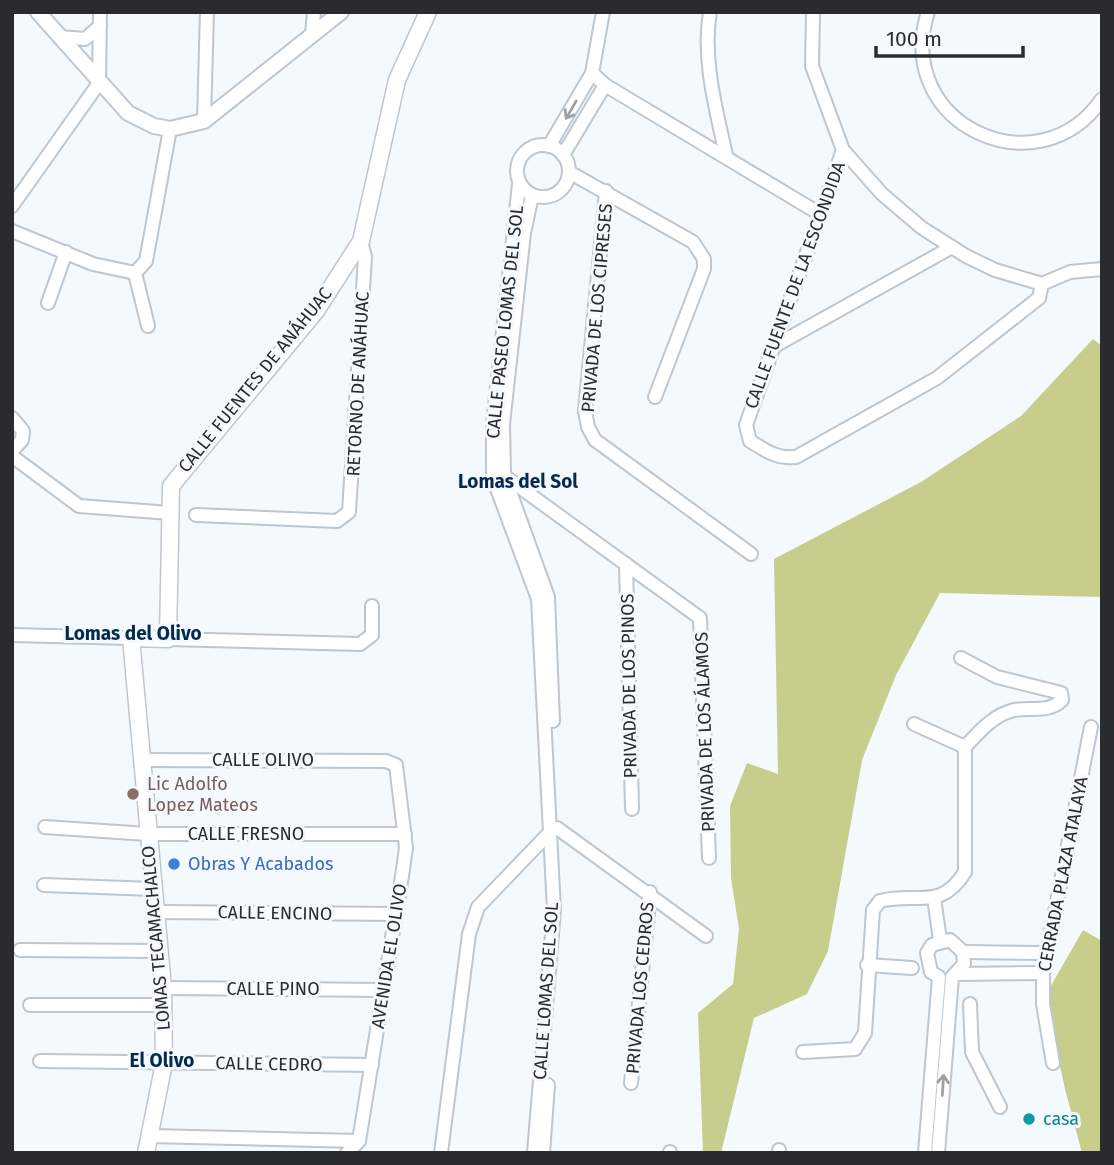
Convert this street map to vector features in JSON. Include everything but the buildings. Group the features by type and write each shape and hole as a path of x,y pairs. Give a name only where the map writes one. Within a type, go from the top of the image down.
{"main road":[{"name":"CALLE FUENTES DE ANÁHUAC","path":"168,639 171,486 179,472 316,311 361,242 397,80 428,12"},
{"path":"131,638 168,639"},
{"name":"LOMAS TECAMACHALCO","path":"131,638 163,988 164,1063 146,1153"}],"street":[{"path":"38,12 128,113 154,127 170,129 204,121 336,13"},
{"path":"12,206 99,83 100,12"},
{"path":"204,121 207,12"},
{"path":"312,34 314,12"},
{"path":"549,146 592,73 603,12"},
{"path":"710,12 709,55 713,93 726,155"},
{"path":"813,12 812,66 844,149 882,194 922,228 995,270 1042,284 1070,272 1102,269"},
{"path":"929,12 923,37 924,62 932,89 949,115 977,135 1016,142 1055,135 1079,122 1102,99"},
{"path":"60,37 85,39 100,26"},
{"path":"592,73 605,85 726,155 820,214"},
{"path":"563,155 605,85"},
{"path":"135,273 146,261 170,129"},
{"path":"539,145 549,146 563,155 569,172 566,184 557,194 545,198 533,196 519,184 517,164 522,155 539,145"},
{"name":"CALLE FUENTE DE LA ESCONDIDA","path":"844,149 771,348 746,425 750,441 769,454 784,458 796,457 937,378 1039,298 1042,284"},
{"path":"569,172 693,242 704,259 704,269 656,397"},
{"name":"CALLE PASEO LOMAS DEL SOL","path":"519,184 493,424 498,477 538,599 554,828"},
{"name":"PRIVADA DE LOS CIPRESES","path":"606,191 586,411 588,426 595,440 751,554"},
{"name":"CALLE PASEO LOMAS DEL SOL","path":"498,477 524,233 533,196"},
{"path":"12,231 93,264 135,273"},
{"name":"RETORNO DE ANÁHUAC","path":"196,515 337,521 349,512 365,257 361,242"},
{"path":"771,348 952,247"},
{"path":"48,303 66,252"},
{"path":"135,273 148,326"},
{"path":"12,418 23,431 22,440 12,453 79,506 170,513"},
{"path":"498,477 626,564"},
{"name":"PRIVADA DE LOS ÁLAMOS","path":"626,564 701,618 709,858"},
{"name":"PRIVADA DE LOS PINOS","path":"626,564 632,809"},
{"path":"168,639 352,645 368,641 372,635 372,606"},
{"path":"12,635 131,638"},
{"path":"803,1052 855,1049 864,1033 873,910 880,901 891,898 944,896 965,872 965,747 995,718 1013,710 1056,707 1062,700 1061,693 997,677 961,658"},
{"path":"914,724 965,747"},
{"name":"CERRADA PLAZA ATALAYA","path":"1054,1063 1043,1004 1043,973 1091,727"},
{"name":"CALLE OLIVO","path":"141,760 386,761"},
{"name":"AVENIDA EL OLIVO","path":"359,1141 396,914 405,834 397,770 391,762 386,761"},
{"name":"CALLE FRESNO","path":"46,827 147,834 405,834"},
{"path":"442,1153 469,934 478,907 554,828 650,892 706,936"},
{"name":"CALLE LOMAS DEL SOL","path":"534,1153 554,910 554,828"},
{"name":"CALLE LOMAS DEL SOL","path":"543,1153 559,910 554,828"},
{"path":"44,885 153,889"},
{"name":"PRIVADA LOS CEDROS","path":"631,1083 650,892"},
{"path":"934,898 940,940"},
{"name":"CALLE ENCINO","path":"155,912 396,914"},
{"path":"925,1153 939,977 926,963 927,953 932,945 940,940 950,940 964,953 1047,953"},
{"path":"20,950 159,951"},
{"path":"938,1153 952,977 964,964 964,953"},
{"path":"1023,973 1025,953"},
{"path":"867,965 912,968"},
{"path":"957,974 1043,973"},
{"name":"CALLE PINO","path":"163,988 383,990"},
{"path":"970,1004 972,1052 1000,1107"},
{"path":"30,1005 163,1006"},
{"path":"948,1020 969,1020"},
{"name":"CALLE CEDRO","path":"40,1061 372,1065"},
{"path":"149,1136 359,1141"},
{"path":"347,1153 359,1141"}],"green space":[{"path":"1093,339 1102,346 1102,597 940,593 896,675 862,760 828,951 807,994 754,1018 721,1153 703,1153 698,1013 733,984 739,929 731,878 730,806 747,763 778,774 774,559 921,482 1021,416"},
{"path":"1083,930 1102,941 1102,1153 1082,1153 1045,996"}],"place":[{"name":"Lic Adolfo Lopez Mateos","path":"133,794"},
{"name":"Obras Y Acabados","path":"174,864"},
{"name":"casa","path":"1029,1119"}],"district":[{"name":"Lomas del Sol","path":"518,481"},
{"name":"Lomas del Olivo","path":"133,633"},
{"name":"El Olivo","path":"162,1060"}]}
